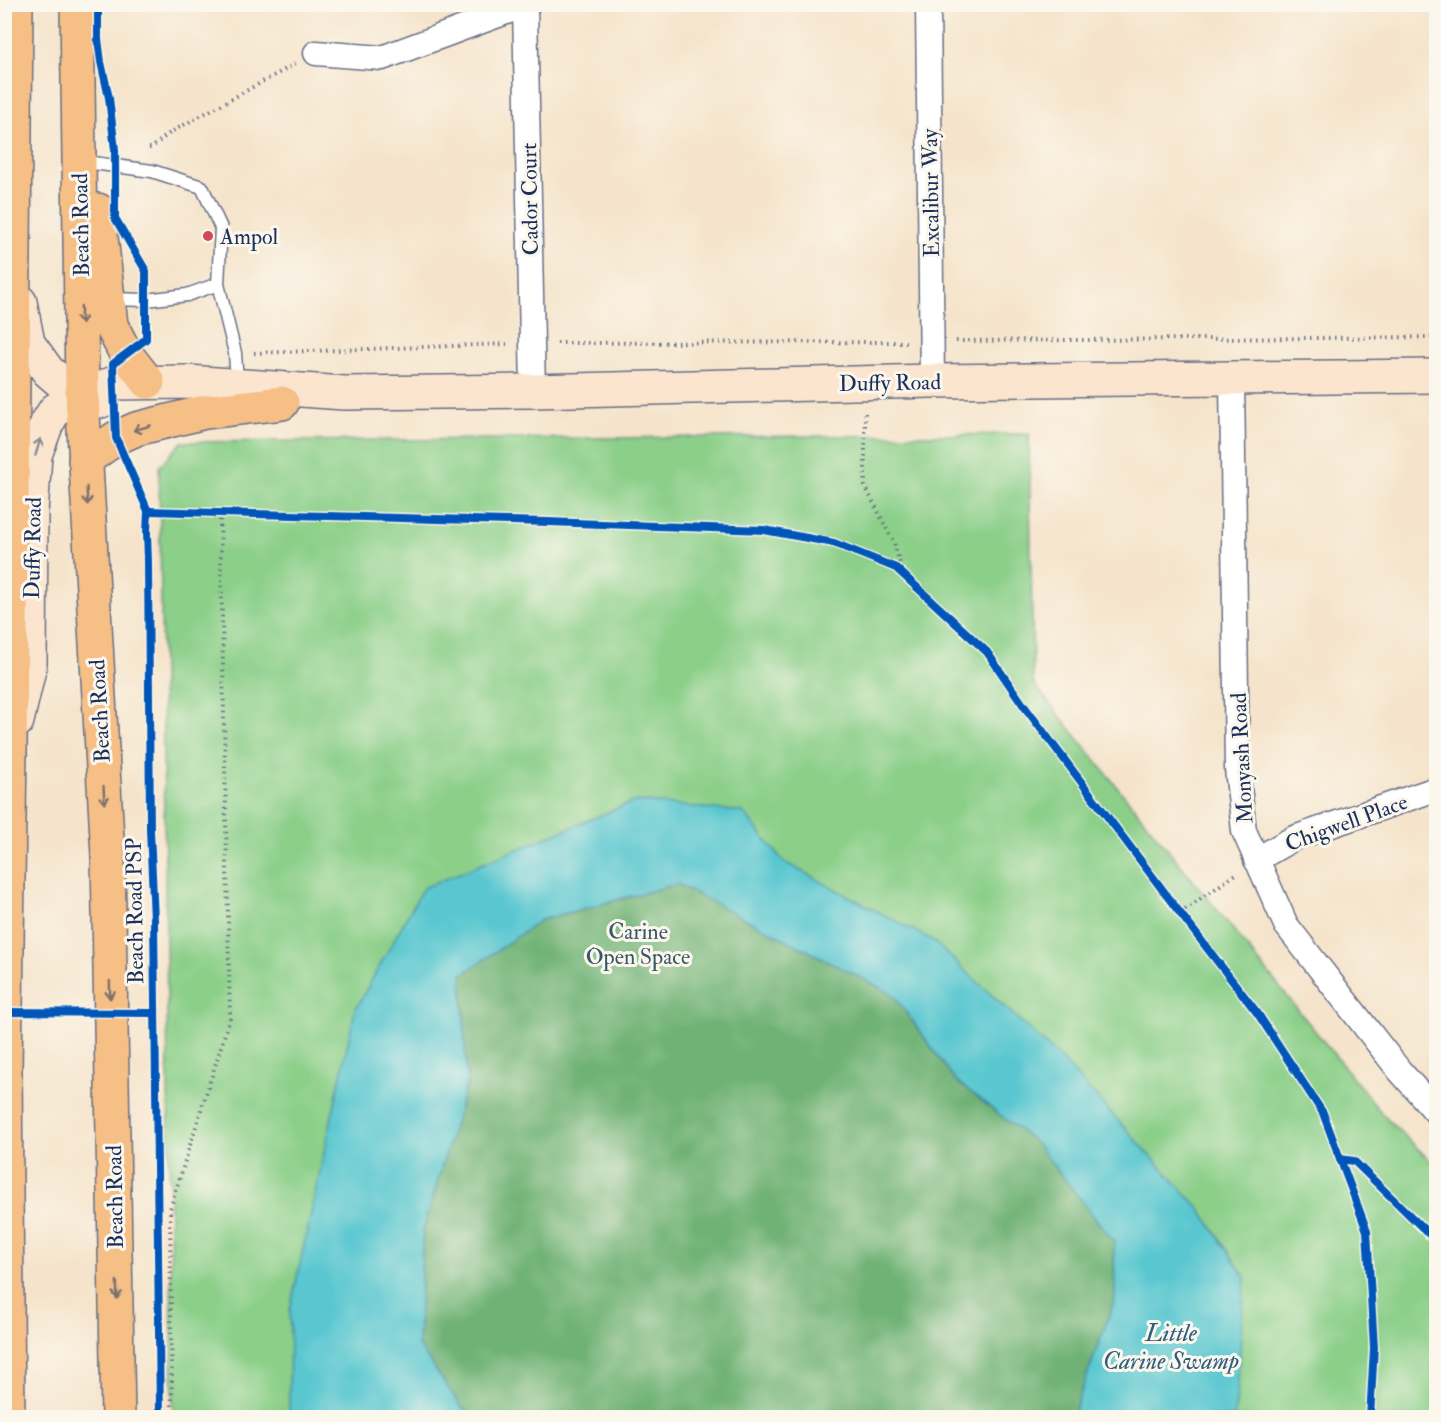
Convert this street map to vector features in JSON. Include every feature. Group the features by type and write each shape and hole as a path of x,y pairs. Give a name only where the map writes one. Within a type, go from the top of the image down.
{"main road":[{"path":"8,1418 5,1070 16,4"},
{"path":"78,20 108,160 108,299 111,326 126,354 148,382"},
{"name":"Beach Road","path":"78,20 82,395 108,856 118,1418"},
{"name":"Duffy Road","path":"14,268 28,343 48,371 82,395 114,404 282,403 344,393"},
{"name":"Duffy Road","path":"10,754 30,665 31,513 35,456 47,423 56,410 82,395 114,382 188,382 344,393 533,391 932,381 1437,376"},
{"path":"85,460 116,438 136,429 205,412 282,403"}],"street":[{"name":"Excalibur Way","path":"928,4 932,381"},
{"name":"Cador Court","path":"316,53 382,58 527,6 533,391"},
{"name":"Monyash Road","path":"1232,378 1237,768 1244,831 1286,925 1398,1070 1437,1113"},
{"name":"Chigwell Place","path":"1256,860 1294,838 1437,789"}],"lane":[{"path":"108,160 202,187 221,228 218,284 235,353 237,386"},
{"path":"108,299 146,300 187,295 218,284"}],"path":[{"path":"108,160 151,148 171,132 316,53"},
{"path":"235,353 531,344 1437,337"},
{"path":"864,383 865,486 894,543 903,574"},
{"path":"210,513 232,514"},
{"path":"172,1418 170,1209 230,1018 220,514"},
{"path":"896,568 912,582"},
{"path":"1180,913 1256,860"},
{"path":"1173,904 1187,922"},
{"path":"187,1123 197,1123"}],"green space":[{"name":"Carine Open Space","path":"1029,434 1033,683 1384,1116 1436,1166 1436,1417 173,1417 159,467 182,442"},
{"path":"677,884 893,994 955,1080 1036,1143 1114,1242 1115,1299 1072,1417 477,1417 462,1408 418,1345 423,1231 467,1082 462,975 541,920"}],"water":[{"name":"Little Carine Swamp","path":"635,801 743,812 784,862 932,940 1061,1059 1201,1210 1245,1277 1234,1417 1072,1417 1115,1299 1114,1242 1036,1143 955,1080 893,994 677,884 541,920 462,975 467,1082 423,1231 418,1345 462,1408 477,1417 289,1417 290,1310 355,1010 423,888"}],"cycle path":[{"name":"Beach Road PSP","path":"98,4 98,39 109,98 115,150 115,218 146,271 146,339 113,364 116,438 148,511 150,830 154,920 160,1418"},
{"path":"148,511 764,530 834,543 896,568 987,652 1024,706 1258,1014 1323,1113 1367,1231 1374,1347 1370,1418"},
{"path":"4,1012 154,1013"},
{"path":"1340,1159 1354,1161 1436,1241"}],"place":[{"name":"Ampol","path":"208,236"}]}
